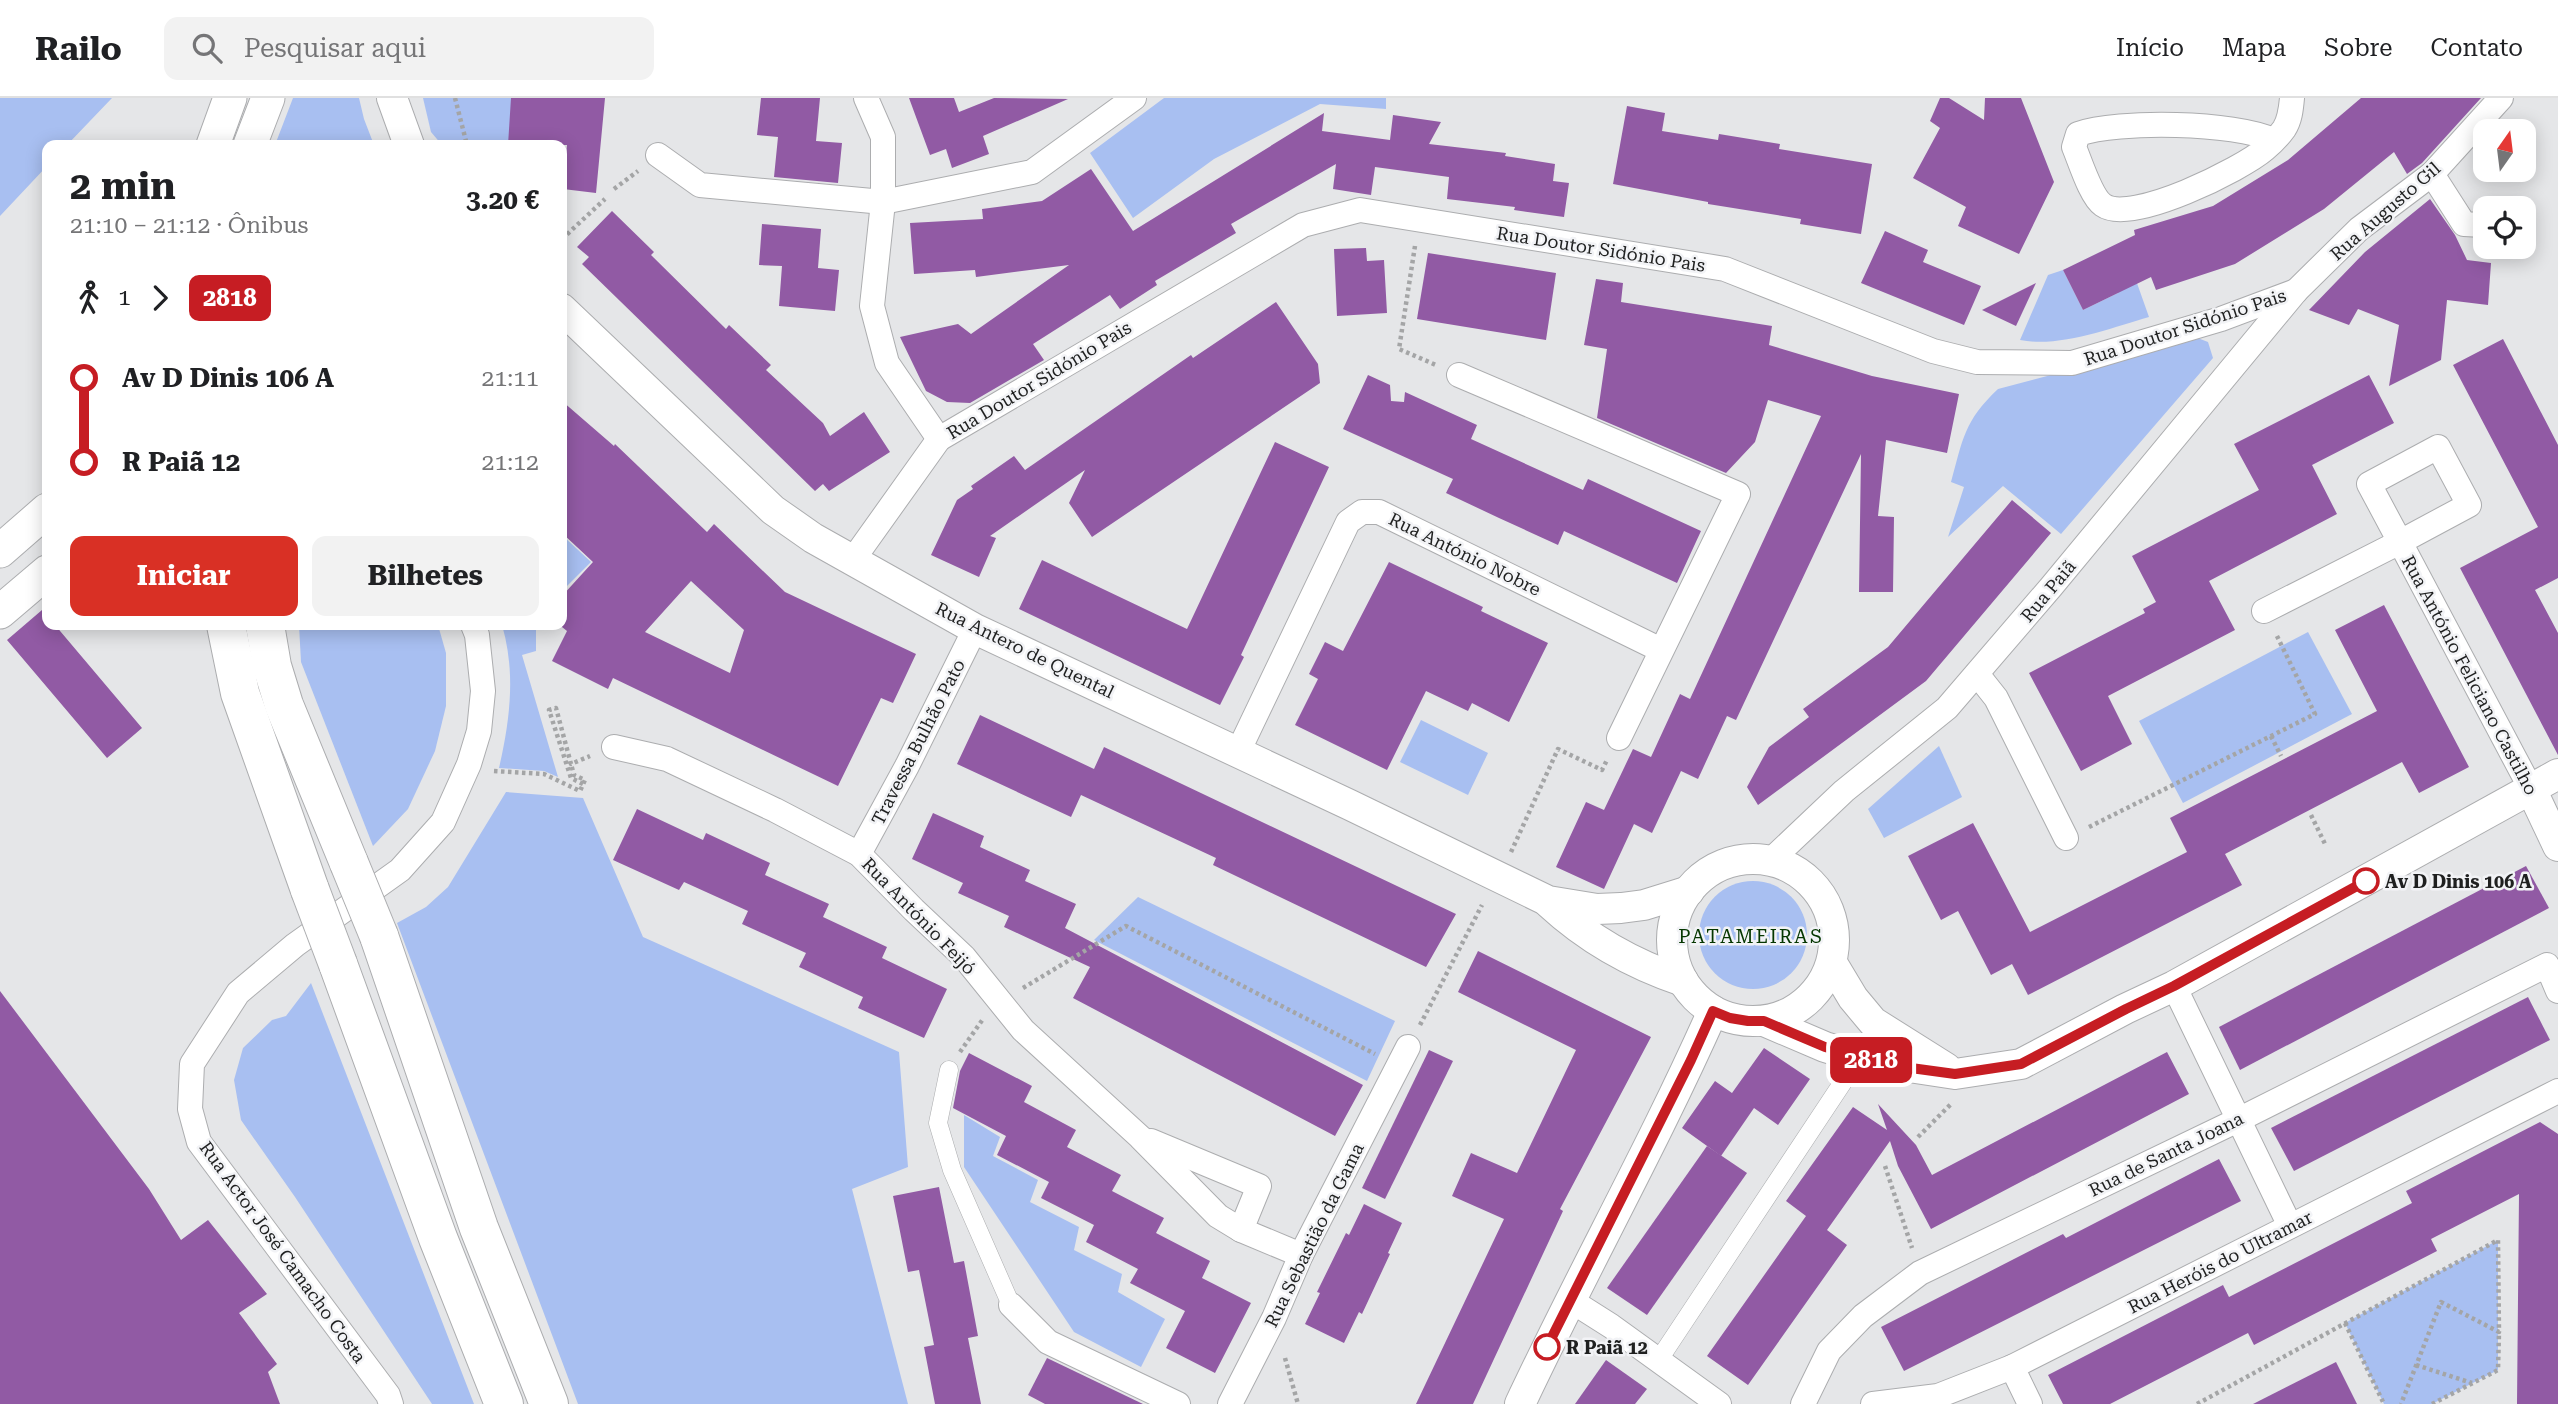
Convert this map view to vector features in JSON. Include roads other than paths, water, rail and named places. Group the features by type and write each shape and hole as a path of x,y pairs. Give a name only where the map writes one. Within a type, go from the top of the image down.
{"highway":[{"path":"227,630 240,693 310,890 438,1238 504,1404"},
{"path":"266,630 272,666 285,705 379,936 479,1228 549,1404"}],"main road":[{"path":"215,140 230,98"},
{"path":"252,140 268,98"},
{"path":"0,551 42,514"},
{"path":"0,612 42,576"}],"street":[{"name":"Rua Doutor Sidónio Pais","path":"866,98 883,137 883,202 872,306 887,363 939,439"},
{"path":"658,155 700,186 883,202 1032,172 1134,98"},
{"path":"2273,140 2235,129 2133,125 2096,128 2078,134 2074,147 2102,205 2134,210 2160,202 2237,167 2264,150 2285,127 2292,98"},
{"name":"Rua Augusto Gil","path":"2296,291 2359,229 2432,174 2501,98"},
{"path":"395,102 407,140"},
{"path":"2432,174 2464,223 2473,224"},
{"name":"Rua Doutor Sidónio Pais","path":"852,561 939,439 1303,225 1360,211 1725,269 1933,351 1977,362 2072,363 2221,319 2296,291"},
{"name":"Rua Paiã","path":"1770,861 1844,790 1947,708 2296,291"},
{"name":"Rua Antero de Quental","path":"567,314 773,510 852,561 975,629 1548,901 1597,909 1621,908 1644,905 1689,891"},
{"path":"1459,375 1738,495 1619,738"},
{"name":"Rua António Nobre","path":"1238,752 1348,522 1362,512 1379,512 1661,650"},
{"name":"Rua António Feliciano Castilho","path":"2264,611 2400,541 2532,790 2558,846"},
{"name":"Travessa Bulhão Pato","path":"859,854 908,766 975,629"},
{"name":"Rua Actor José Camacho Costa","path":"391,1404 388,1395 199,1142 190,1109 192,1065 238,993 295,945 400,870 443,822 470,764 478,731 483,691 475,630"},
{"path":"1977,674 1996,698 2066,838"},
{"name":"Rua António Feijó","path":"614,747 667,760 775,810 859,854 964,957 1023,1030 1140,1137 1218,1216 1241,1230 1301,1255"},
{"path":"1764,1021 1825,1047 1911,1068 1956,1086 2021,1064 2174,986 2558,775"},
{"path":"1748,860 1770,861 1795,871 1815,888 1829,910 1835,937 1832,963 1822,984 1806,1002 1786,1015 1764,1021 1730,1018 1713,1011 1692,994 1683,981 1674,959 1672,935 1677,912 1689,891 1705,875 1725,864 1748,860"},
{"name":"Rua Antero de Quental","path":"1548,901 1577,928 1610,950 1683,981"},
{"path":"1832,963 1853,998 1873,1022 1956,1086"},
{"name":"Rua de Santa Joana","path":"1803,1404 1829,1351 1863,1315 1920,1273 2238,1120 2547,965 2558,991"},
{"path":"2174,986 2290,1226"},
{"path":"1520,1404 1713,1011"},
{"name":"Rua Sebastião da Gama","path":"1230,1404 1274,1318 1301,1255 1404,1056"},
{"path":"949,1070 938,1123 951,1170 1011,1305 1048,1342 1178,1404"},
{"path":"1658,1361 1849,1073"},
{"name":"Rua Heróis do Ultramar","path":"1873,1404 1938,1396 2012,1367 2558,1091"},
{"name":"Rua António Feijó","path":"1140,1137 1259,1186 1241,1230"},
{"path":"1570,1300 1611,1326 1703,1399"},
{"path":"2012,1367 2031,1404"}],"place":[{"name":"Av D Dinis 106 A","path":"2366,881"},
{"name":"R Paiã 12","path":"1547,1347"}],"district":[{"name":"PATAMEIRAS","path":"1751,936"}]}
